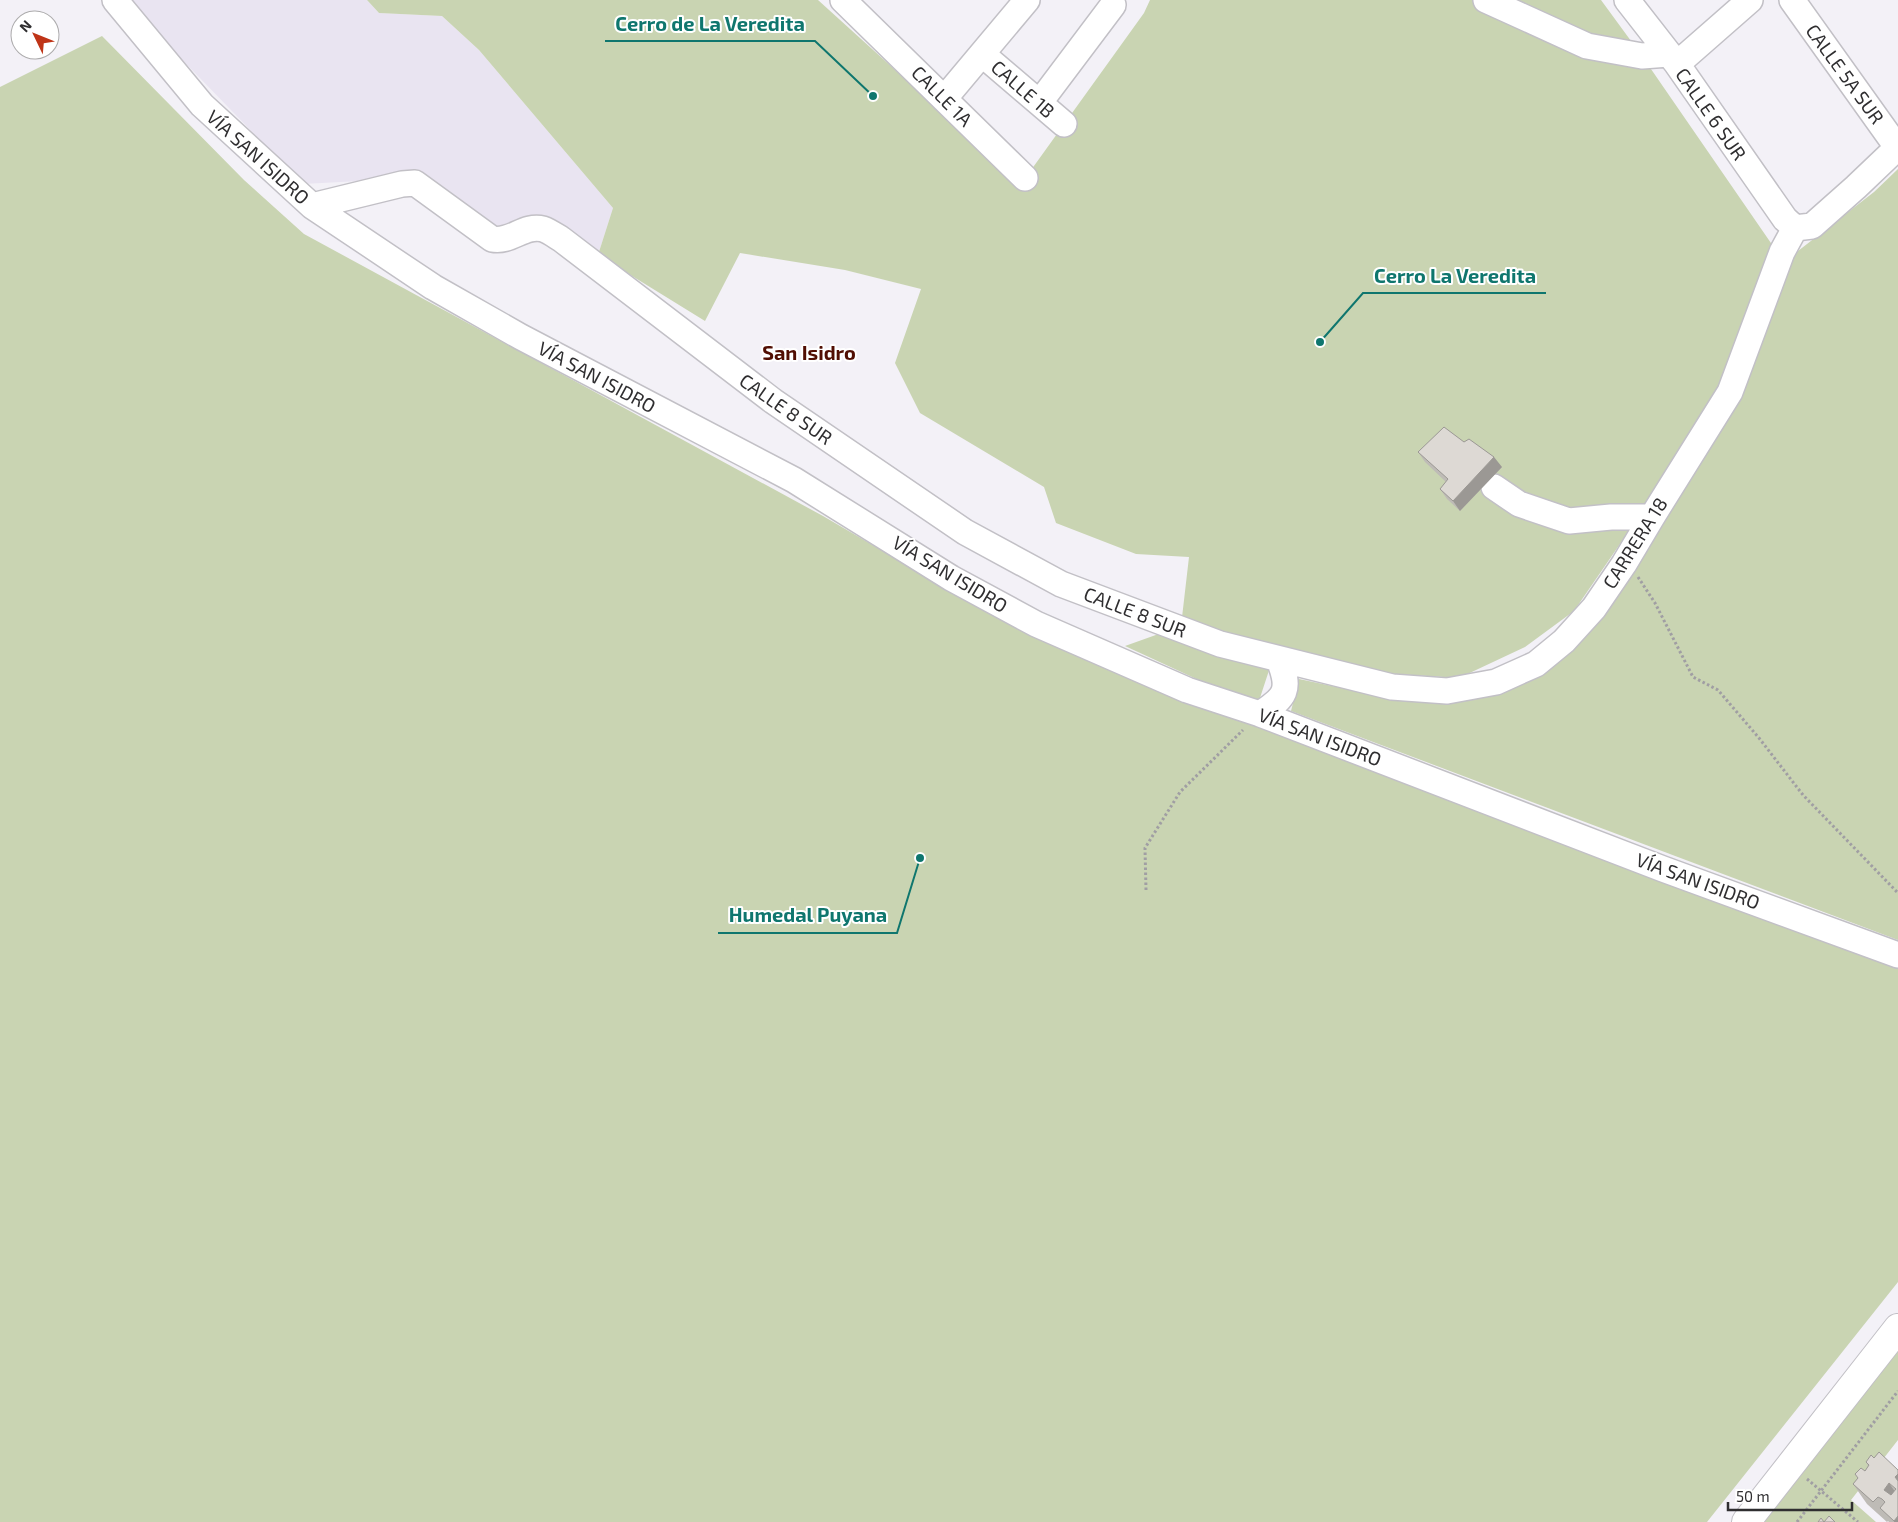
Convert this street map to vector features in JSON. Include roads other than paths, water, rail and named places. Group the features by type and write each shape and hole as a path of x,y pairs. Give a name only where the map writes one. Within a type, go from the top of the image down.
{"main road":[{"path":"1746,1522 1898,1328"}],"street":[{"name":"VÍA SAN ISIDRO","path":"115,0 202,105 312,206 433,287 521,337 794,480 951,578 1036,624 1187,690 1260,714 1655,866 1898,955"},
{"path":"944,99 1027,0"},
{"path":"1486,0 1588,46 1642,56 1673,59 1750,0"},
{"name":"CALLE 6 SUR","path":"1627,0 1673,59 1786,219 1795,228"},
{"name":"CALLE 5A SUR","path":"1792,0 1898,147"},
{"name":"CALLE 1A","path":"859,5 944,99 1025,178"},
{"path":"1040,102 1115,7"},
{"name":"CALLE 1B","path":"982,54 1064,124"},
{"path":"1795,228 1812,226 1898,147"},
{"name":"CALLE 8 SUR","path":"312,206 402,184 415,184 492,239 501,241 530,229 544,229 561,239 773,401 965,532 1061,584 1220,644 1279,660"},
{"name":"CARRERA 18","path":"1279,660 1392,687 1447,691 1496,682 1536,664 1564,641 1594,608 1624,564 1730,392 1782,252 1795,228"},
{"path":"1494,487 1519,504 1569,521 1610,517 1652,517"},
{"path":"1260,714 1274,704 1285,689 1285,676 1279,660"}],"place":[{"name":"Cerro de La Veredita","path":"873,96"},
{"name":"Cerro La Veredita","path":"1320,342"},
{"name":"Humedal Puyana","path":"920,858"}],"district":[{"name":"San Isidro","path":"809,353"}]}
